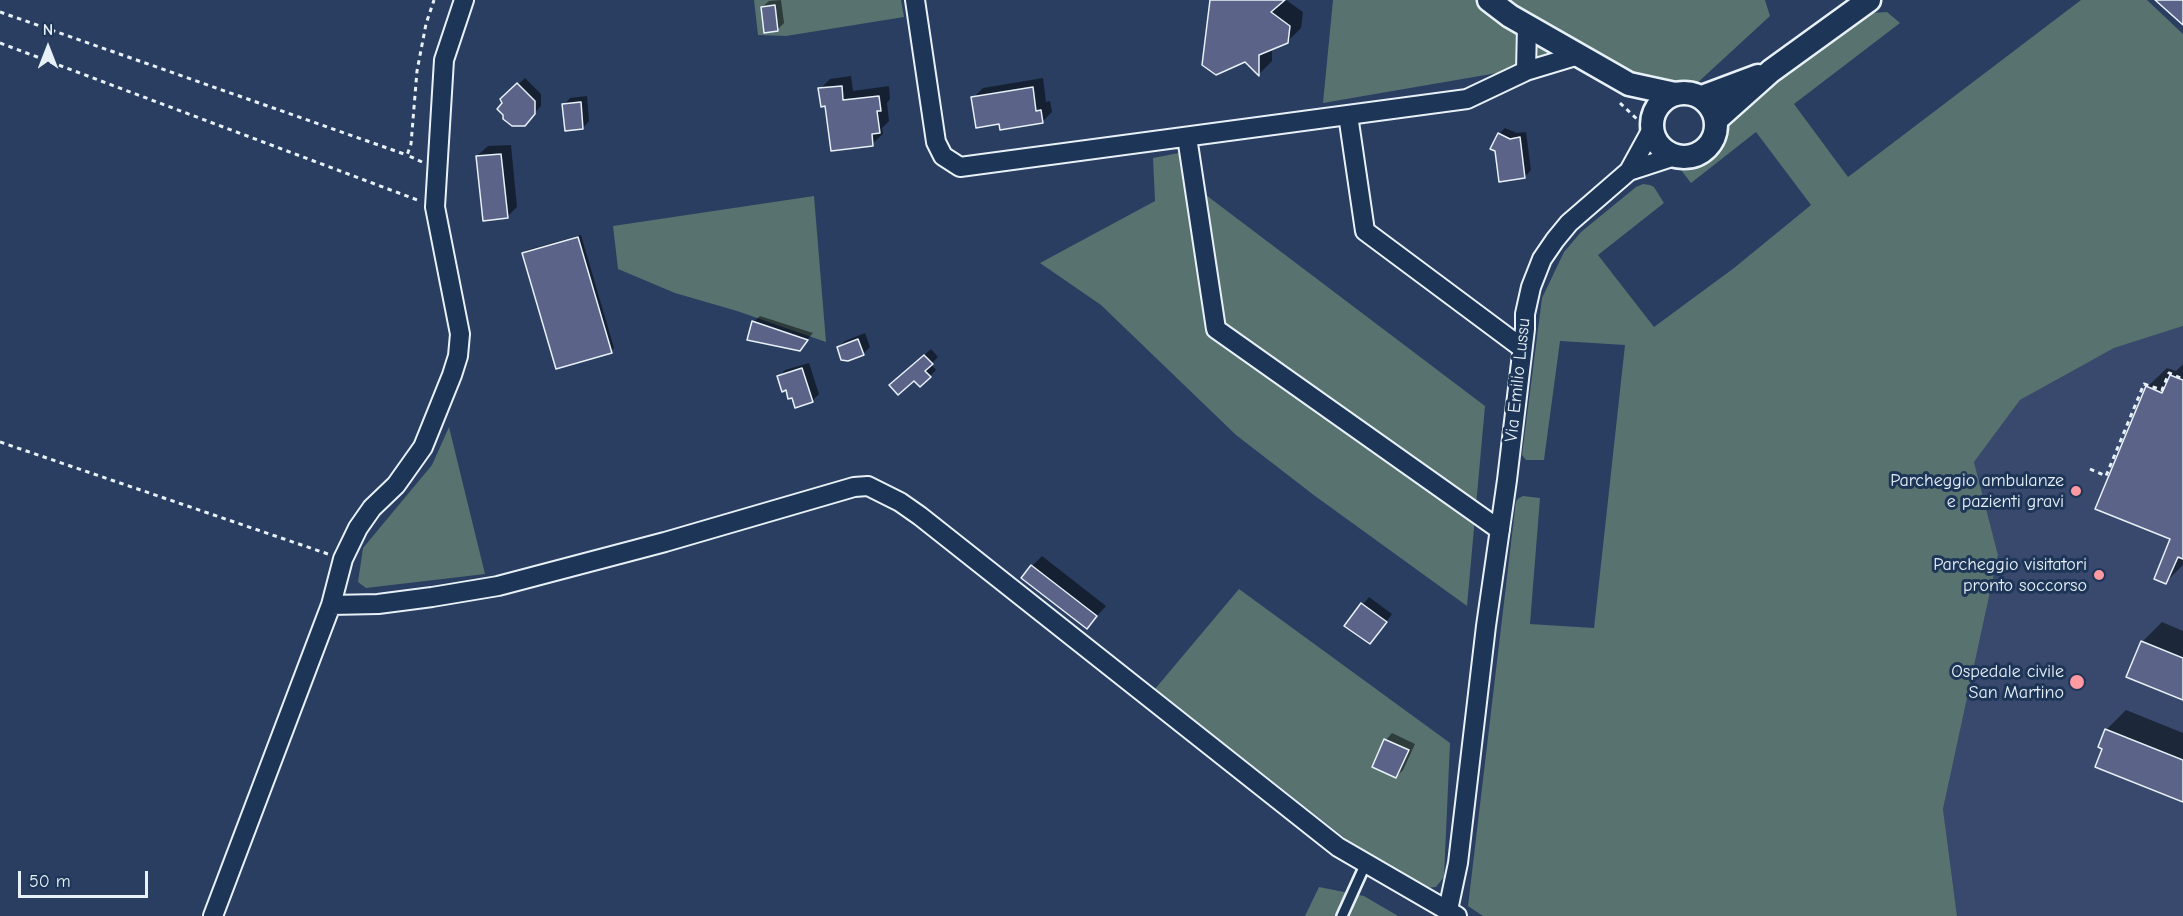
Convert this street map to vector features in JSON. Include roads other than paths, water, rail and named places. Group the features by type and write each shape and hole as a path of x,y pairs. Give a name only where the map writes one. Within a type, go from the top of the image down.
{"street":[{"path":"213,916 331,605 344,559 358,528 372,508 396,485 423,447 458,356 460,334 457,314 435,207 444,60 464,0"},
{"path":"915,0 936,142 943,156 960,167 1467,99 1526,71 1579,55"},
{"path":"1489,0 1510,16 1579,55 1623,92 1660,146 1675,156 1693,156 1709,146 1716,130 1716,120 1709,104 1702,98 1684,92 1675,94 1623,92"},
{"path":"1716,120 1771,71 1869,0"},
{"path":"1526,71 1527,26"},
{"path":"1702,98 1771,71"},
{"path":"1648,127 1660,104 1675,94"},
{"path":"1348,115 1365,231 1522,348"},
{"name":"Via Emilio Lussu","path":"1629,171 1648,127"},
{"path":"1187,137 1216,329 1500,530"},
{"name":"Via Emilio Lussu","path":"1452,913 1525,314 1542,259 1569,223 1629,171 1675,156"},
{"path":"331,605 389,602 498,586 665,542 854,486 868,486 900,502 920,516 1338,847 1452,913"}],"lane":[{"path":"1342,916 1366,863"}],"place":[{"name":"Parcheggio ambulanze e pazienti gravi","path":"2076,491"},
{"name":"Parcheggio visitatori pronto soccorso","path":"2099,575"},
{"name":"Ospedale civile San Martino","path":"2077,682"}]}
